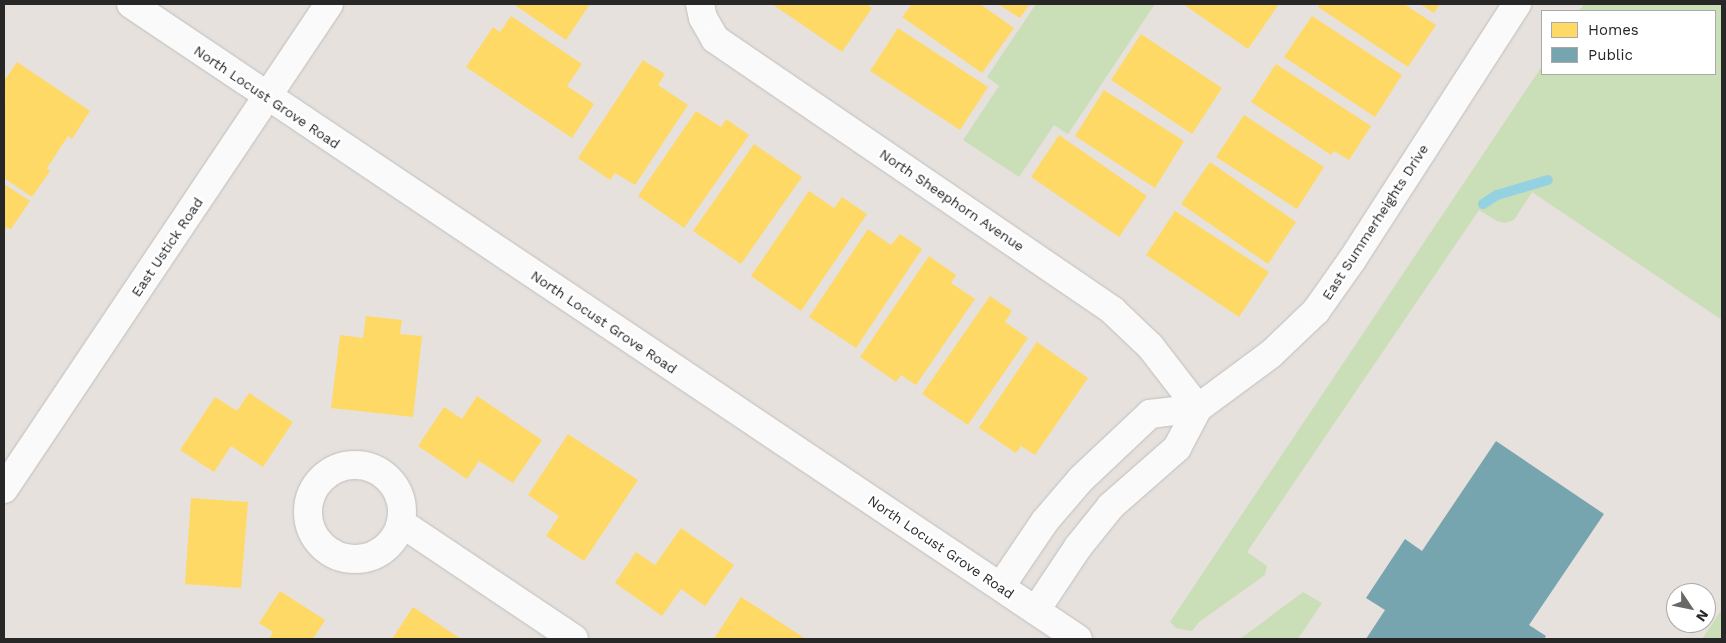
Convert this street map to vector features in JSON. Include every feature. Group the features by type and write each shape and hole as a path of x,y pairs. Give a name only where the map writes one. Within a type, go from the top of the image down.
{"street":[{"name":"North Locust Grove Road","path":"130,4 1078,639"},
{"name":"East Ustick Road","path":"4,489 329,4"},
{"name":"North Sheephorn Avenue","path":"700,4 703,18 716,39 1112,310 1150,346 1198,408"},
{"name":"East Summerheights Drive","path":"1036,610 1078,547 1111,506 1177,448 1198,408 1271,354 1316,311 1352,260 1518,4"},
{"name":"East Summerheights Drive","path":"1001,586 1045,521 1081,479 1150,414 1198,408"},
{"path":"401,523 574,639"}],"green space":[{"path":"1036,4 1155,4 1068,134 1054,125 1019,177 963,140 999,86 987,77"},
{"path":"1584,4 1722,4 1722,320 1532,192 1514,220 1505,223 1497,221 1479,210 1247,552 1267,566 1265,575 1199,622 1192,631 1176,628 1170,622 1541,67 1541,75 1716,75 1716,10 1580,10"},
{"path":"1303,592 1322,603 1298,639 1240,639"},
{"path":"1722,609 1722,636 1720,639 1702,639 1706,633 1716,633 1716,618"}],"building: Homes":[{"path":"513,4 590,4 566,40"},
{"path":"772,4 866,4 872,8 842,52"},
{"path":"912,4 980,4 1014,28 982,73 902,17"},
{"path":"998,4 1030,4 1020,18"},
{"path":"1183,4 1279,4 1248,49"},
{"path":"1320,4 1404,4 1436,25 1408,67 1318,7"},
{"path":"1420,4 1440,4 1434,13"},
{"path":"511,16 582,64 567,86 594,104 572,138 466,67 493,27 500,32"},
{"path":"1312,16 1402,75 1375,117 1284,57"},
{"path":"898,28 988,87 960,130 870,71"},
{"path":"1141,34 1222,88 1192,134 1111,80"},
{"path":"643,60 665,74 658,85 688,105 635,185 615,173 610,180 578,158"},
{"path":"17,62 90,111 72,139 68,136 47,168 50,171 32,197 4,178 4,100 6,96 4,94 4,81"},
{"path":"1276,64 1371,126 1349,160 1334,151 1331,155 1251,102"},
{"path":"1104,90 1184,141 1155,188 1075,136"},
{"path":"696,111 721,127 726,119 749,135 684,228 638,196"},
{"path":"1244,115 1324,167 1297,209 1216,157"},
{"path":"1059,135 1147,196 1119,237 1031,177"},
{"path":"754,144 802,177 741,264 693,231"},
{"path":"1210,162 1296,222 1268,264 1181,204"},
{"path":"4,184 30,201 11,229 7,227 4,232"},
{"path":"809,191 834,208 842,197 867,214 801,311 751,276"},
{"path":"1175,211 1269,272 1239,317 1146,255"},
{"path":"868,229 891,245 900,234 922,249 856,348 809,317"},
{"path":"929,256 956,275 951,283 975,299 916,385 901,375 896,382 860,357"},
{"path":"990,296 1012,311 1005,322 1028,338 968,425 922,394"},
{"path":"366,316 402,320 400,334 422,336 413,417 331,408 340,335 363,338"},
{"path":"1037,342 1088,378 1035,455 1021,446 1016,453 979,428"},
{"path":"249,393 293,422 263,467 231,446 214,472 180,450 215,397 237,411"},
{"path":"477,396 542,440 513,483 479,461 467,479 418,446 444,407 462,419"},
{"path":"568,434 638,480 584,561 546,536 559,516 528,495"},
{"path":"191,498 248,502 241,588 185,584"},
{"path":"681,528 734,565 705,606 681,589 662,616 615,583 636,552 655,565"},
{"path":"280,591 325,620 313,639 269,639 273,632 259,623"},
{"path":"741,597 806,639 714,639"},
{"path":"413,607 461,639 392,639"}],"building: Public":[{"path":"1496,441 1604,514 1529,625 1546,636 1544,639 1366,639 1385,610 1366,598 1405,539 1422,551"}],"waterway":[{"path":"1483,204 1497,195 1548,180"}]}
